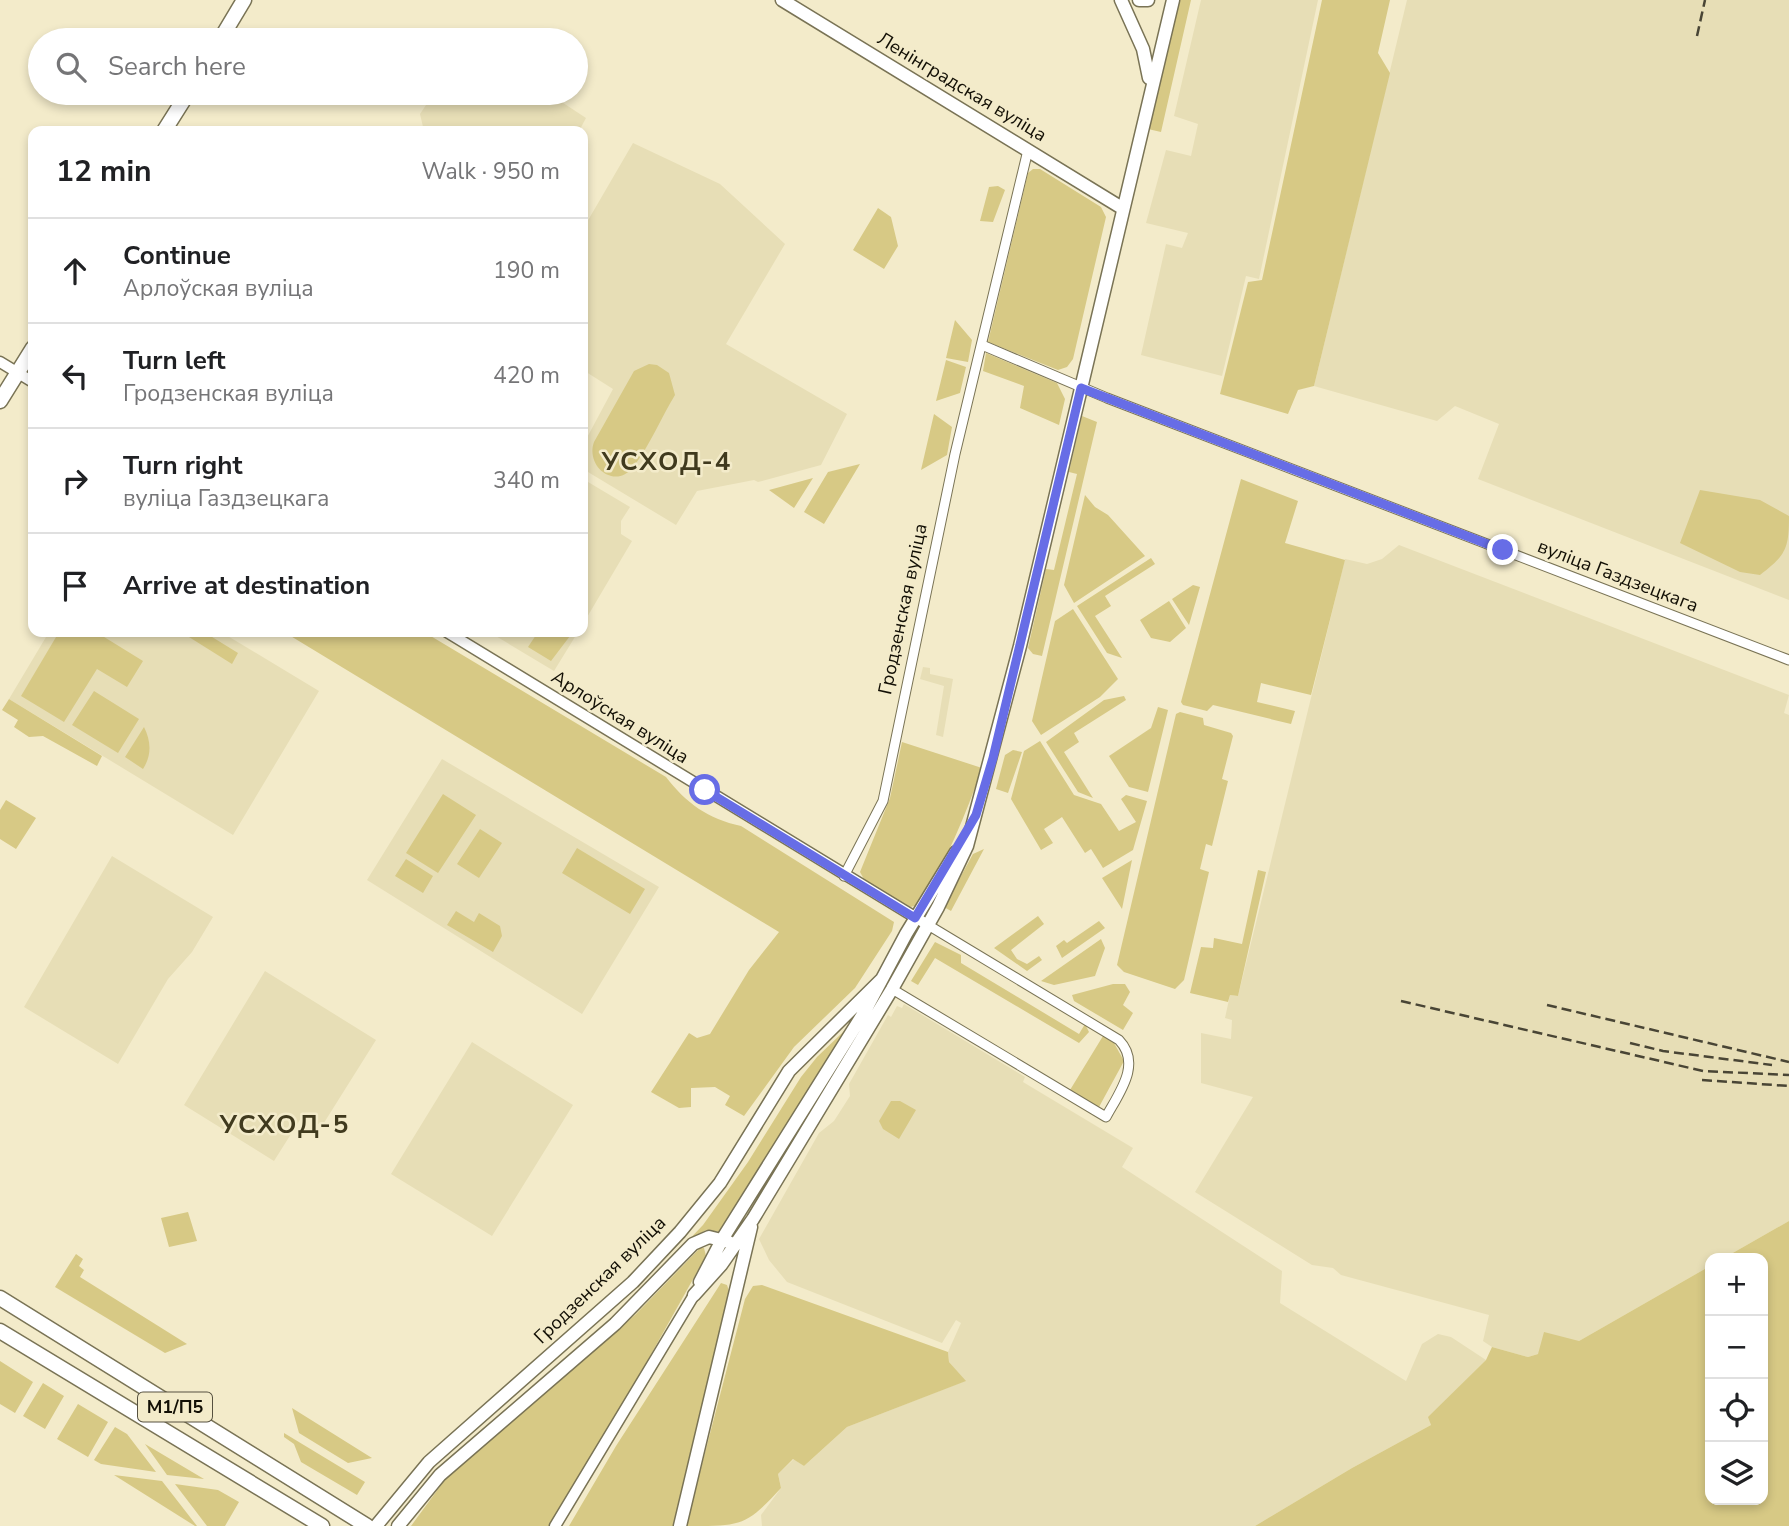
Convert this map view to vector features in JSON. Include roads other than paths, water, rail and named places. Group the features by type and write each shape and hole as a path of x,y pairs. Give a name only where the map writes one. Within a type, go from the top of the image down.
{"main road":[{"path":"227,28 244,0"},
{"name":"Ленінградская вуліца","path":"782,0 1122,208"},
{"name":"Гродзенская вуліца","path":"1121,0 1143,49 1150,87"},
{"path":"1139,0 1148,0"},
{"name":"Гродзенская вуліца","path":"729,1242 753,1219 892,989 928,925 967,846 993,758 1172,0"},
{"path":"167,126 180,105"},
{"path":"0,401 28,356"},
{"name":"Гродзенская вуліца","path":"694,1295 729,1242 976,815"},
{"name":"Гродзенская вуліца","path":"376,1526 429,1462 632,1282 680,1232 720,1183 789,1071 882,979"},
{"path":"680,1526 753,1219"},
{"name":"Гродзенская вуліца","path":"398,1526 440,1475 615,1324 693,1244 709,1237 729,1242"},
{"name":"М1/П5","path":"0,1298 367,1526"},
{"name":"М1/П5","path":"0,1331 321,1526"}],"street":[{"name":"Гродзенская вуліца","path":"844,876 883,801 955,454 1028,150"},
{"path":"982,345 1081,388"},
{"path":"0,362 28,379"},
{"name":"вуліца Газдзецкага","path":"1081,388 1789,660"},
{"name":"Арлоўская вуліца","path":"455,637 844,876 1114,1035 1129,1055 1128,1072 1106,1118 892,989"},
{"name":"Гродзенская вуліца","path":"555,1526 694,1295"}],"railway":[{"path":"1697,36 1705,0"},
{"path":"1401,1001 1703,1071 1789,1075"},
{"path":"1547,1005 1789,1062"},
{"path":"1630,1043 1663,1051 1772,1065"},
{"path":"1702,1080 1789,1086"}],"district":[{"name":"УСХОД-4","path":"667,461"},
{"name":"УСХОД-5","path":"285,1124"}]}
